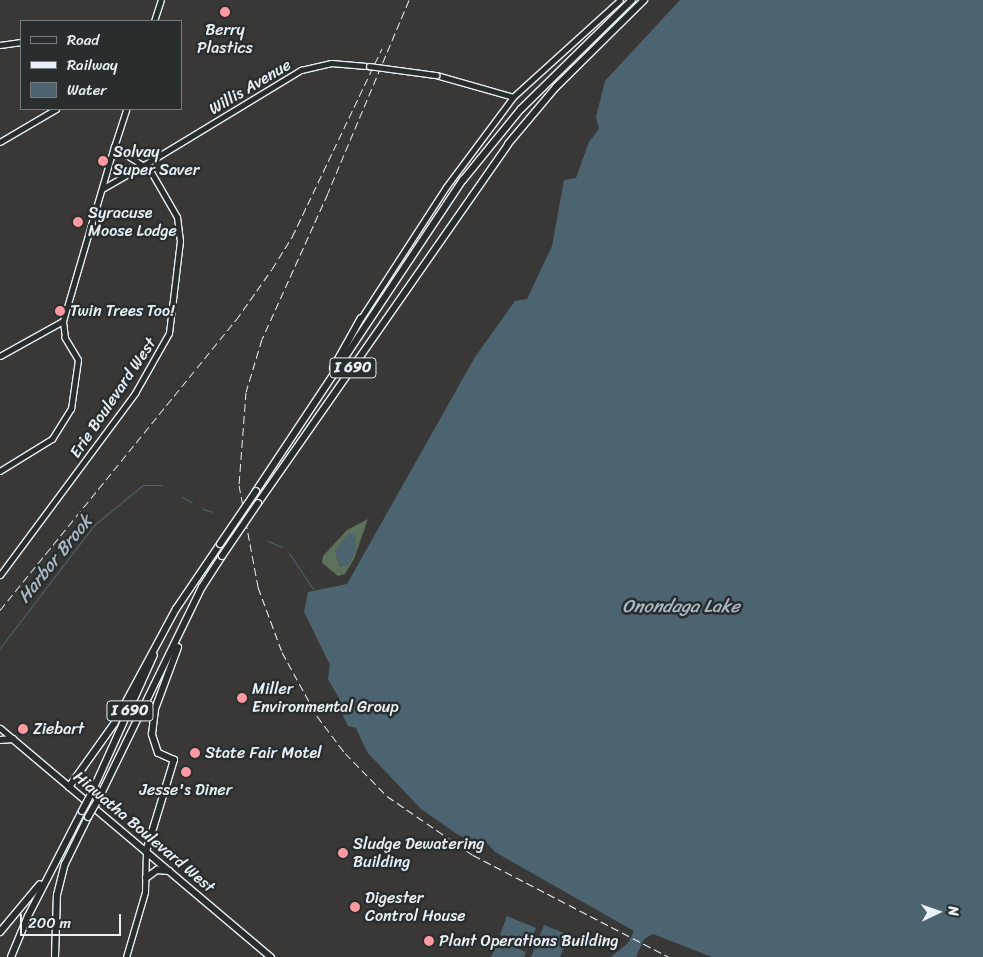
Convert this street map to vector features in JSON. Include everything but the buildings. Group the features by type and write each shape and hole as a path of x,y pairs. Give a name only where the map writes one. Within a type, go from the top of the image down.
{"highway":[{"name":"I 690","path":"11,957 52,867 92,792 166,629 220,544 427,230 488,149 534,95 632,0"},
{"name":"I 690","path":"56,957 55,937 61,878 88,817 189,612 222,556 508,144 556,88 644,0"},
{"path":"321,392 361,318"},
{"path":"174,760 162,757 155,748 153,722 189,612"},
{"path":"69,787 114,724 166,629"},
{"path":"0,932 52,867"}],"main road":[{"path":"154,20 160,0"},
{"path":"361,318 446,187 514,97 620,0"},
{"name":"Willis Avenue","path":"144,165 302,70 331,63 349,63 436,76 514,97"},
{"path":"114,147 126,110"},
{"name":"Erie Boulevard West","path":"0,575 104,438 165,344 173,308 180,230 172,207 144,165 114,147"},
{"name":"Hiawatha Boulevard West","path":"0,728 271,957"},
{"path":"0,740 13,739"},
{"path":"126,957 144,898 146,852 174,760"},
{"path":"146,878 157,870 171,872"}],"street":[{"path":"0,44 20,42"},
{"path":"0,142 54,110"},
{"path":"0,471 43,446 59,430 74,398 77,353 65,338 63,322 114,147"},
{"name":"Willis Avenue","path":"102,190 144,165"},
{"path":"0,356 63,322"}],"green space":[{"path":"368,519 354,559 345,574 338,576 322,563 323,556 347,530","holes":["340,545 356,549 349,564 340,567 335,550"]}],"water":[{"name":"Onondaga Lake","path":"680,0 983,0 983,957 712,957 653,934 644,939 636,957 611,957 628,943 634,931 495,852 483,839 475,843 457,834 421,809 367,752 356,728 348,726 340,710 340,700 328,679 330,665 304,612 308,592 347,584 475,357 515,301 527,299 552,246 564,180 576,178 589,142 599,129 596,117 605,81"},
{"path":"349,533 356,536 356,549 349,564 340,567 335,550"},
{"path":"507,916 536,928 528,947 500,935"},
{"path":"544,925 569,935 560,957 531,957"},
{"path":"498,940 526,952 524,957 491,957"}],"waterway":[{"name":"Harbor Brook","path":"0,648 94,525 143,485 162,485"},
{"name":"Harbor Brook","path":"182,497 192,502"},
{"name":"Harbor Brook","path":"203,509 212,512"},
{"name":"Harbor Brook","path":"268,541 282,547"},
{"name":"Harbor Brook","path":"289,553 313,589"}],"railway":[{"path":"409,0 328,193 262,339 246,392 239,485 258,587 282,652 317,716 345,753 387,796 473,855 669,957"},
{"path":"0,610 236,320 272,269 292,237 382,48"}],"place":[{"name":"Berry Plastics","path":"225,12"},
{"name":"Solvay Super Saver","path":"103,161"},
{"name":"Syracuse Moose Lodge","path":"78,222"},
{"name":"Twin Trees Too!","path":"60,311"},
{"name":"Miller Environmental Group","path":"242,698"},
{"name":"Ziebart","path":"23,729"},
{"name":"State Fair Motel","path":"195,753"},
{"name":"Jesse's Diner","path":"186,772"},
{"name":"Sludge Dewatering Building","path":"343,853"},
{"name":"Digester Control House","path":"355,907"},
{"name":"Plant Operations Building","path":"429,941"}]}
